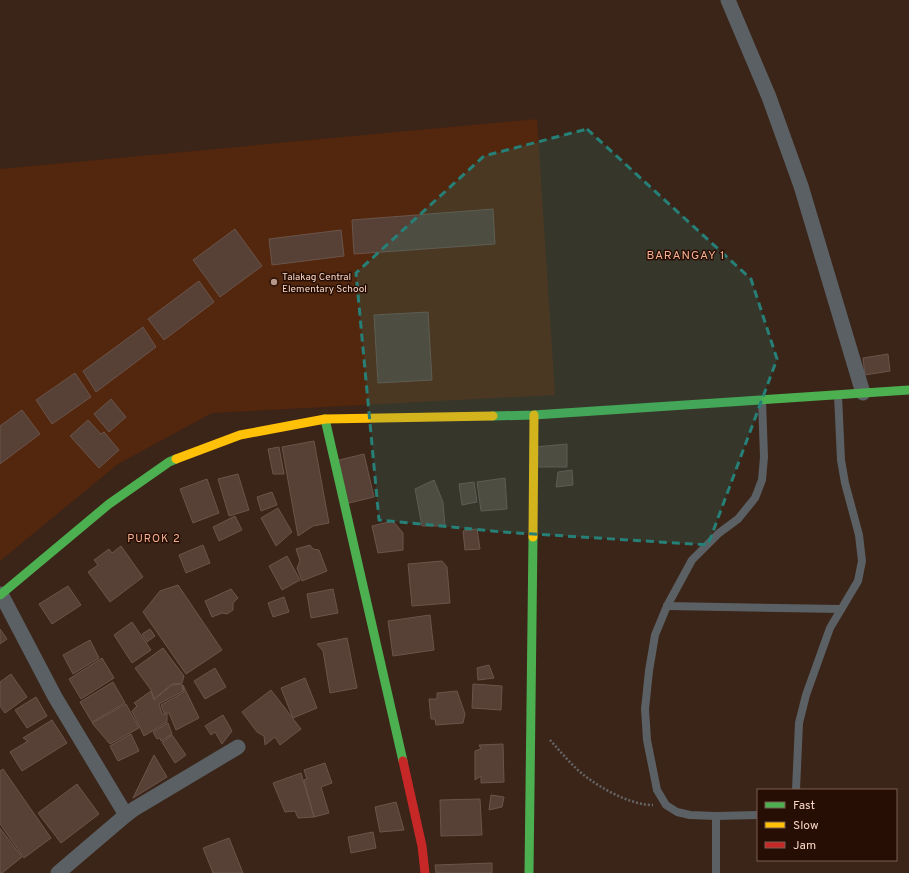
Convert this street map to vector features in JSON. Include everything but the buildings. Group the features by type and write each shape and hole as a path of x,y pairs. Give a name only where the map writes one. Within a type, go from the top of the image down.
{"main road":[{"path":"1,594 109,504 169,462 240,435 325,418 534,415 909,390"},
{"path":"529,873 534,415"},
{"path":"325,418 422,846 425,873"}],"street":[{"path":"728,0 770,97 801,186 863,393"},
{"path":"1,594 55,697 126,815"},
{"path":"58,873 134,809 238,747"}],"lane":[{"path":"796,789 799,723 806,695 830,628 858,581 862,561 859,535 844,475 838,394"},
{"path":"757,815 690,815 677,812 666,805 657,790 648,740 645,709 655,635 666,606 692,560 719,533 738,519 755,498 762,480 764,457 762,400"},
{"path":"666,606 842,609"},
{"path":"716,816 716,873"}],"path":[{"path":"530,720 585,776 612,793 638,804 666,805"}],"highlighted area":[{"path":"587,129 751,279 777,359 708,545 502,532 379,520 356,273 484,156"}],"shaded area":[{"name":"Talakag Central Elementary School","path":"537,119 555,395 212,413 118,464 0,561 0,169"}],"traffic: fast":[{"path":"493,416 534,415 909,390"},
{"path":"325,419 403,761"},
{"path":"0,595 109,504 169,462 176,459"},
{"path":"529,873 533,537"}],"traffic: slow":[{"path":"533,537 534,415"},
{"path":"176,459 240,435 325,419 493,416"}],"traffic: jam":[{"path":"403,761 422,846 425,873"}],"place":[{"name":"Talakag Central Elementary School","path":"274,282"}],"district":[{"name":"BARANGAY 1","path":"686,255"},
{"name":"PUROK 2","path":"154,538"}]}
